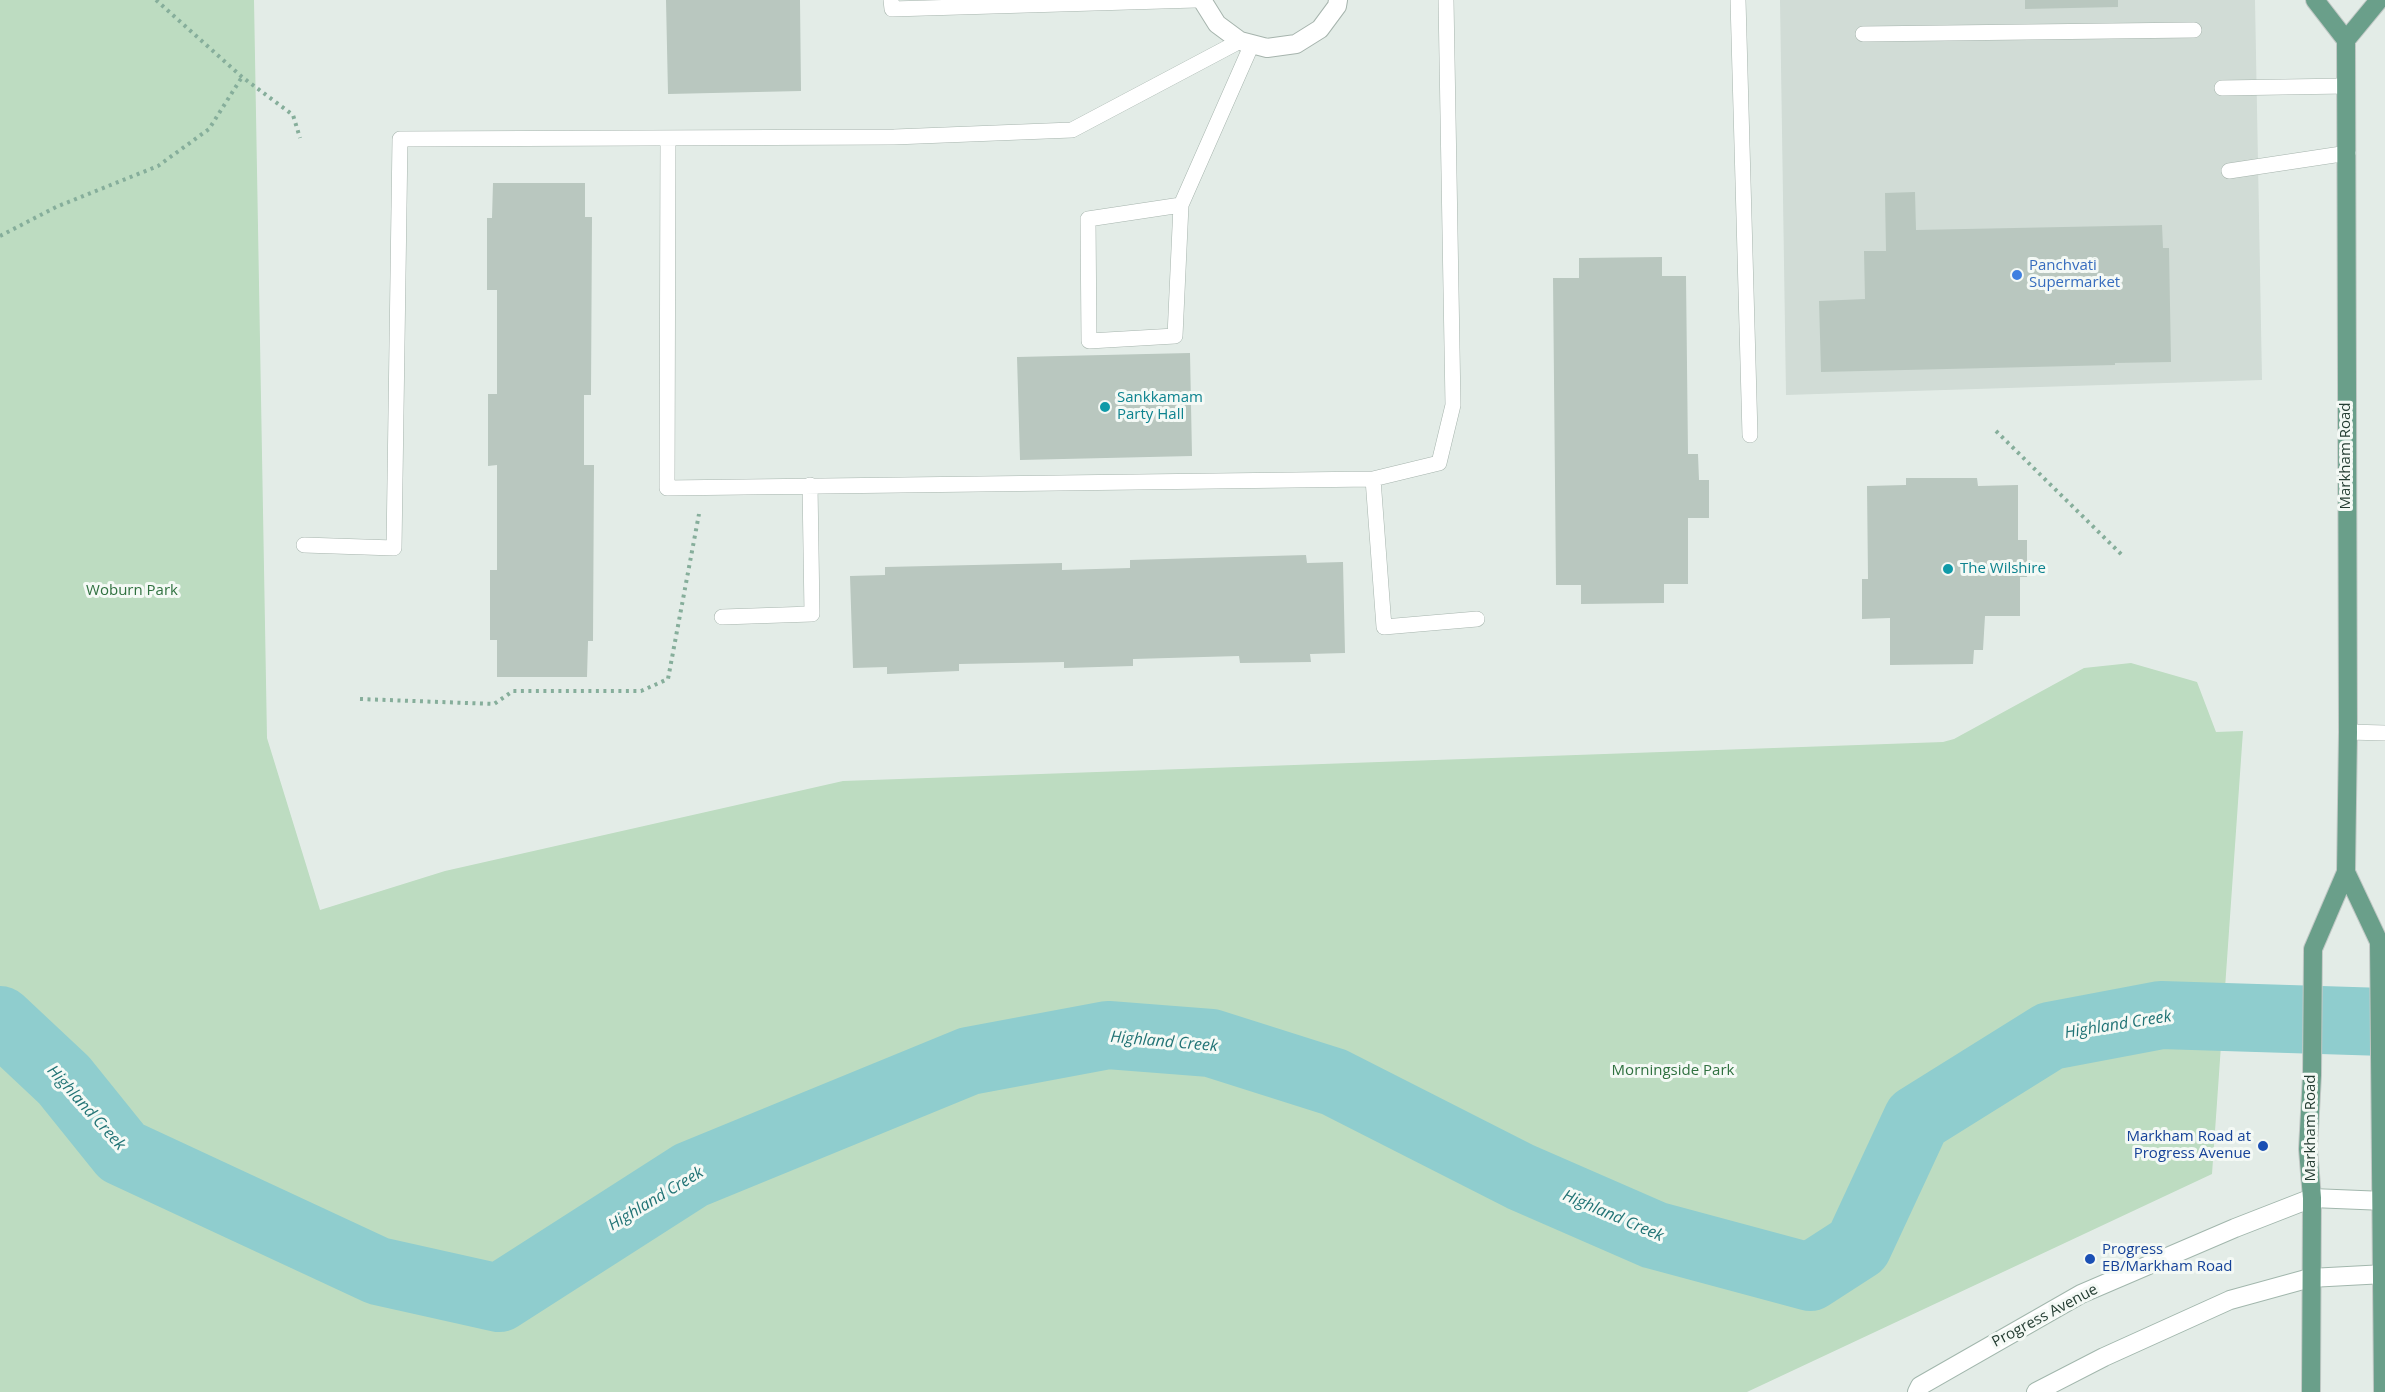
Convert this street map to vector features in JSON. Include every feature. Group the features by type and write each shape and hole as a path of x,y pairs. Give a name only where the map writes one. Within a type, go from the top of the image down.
{"main road":[{"path":"1202,0 1217,24 1246,42 1268,48 1296,44 1320,29 1337,6 1338,0"},
{"path":"2315,0 2346,40 2379,0"},
{"name":"Markham Road","path":"2311,1392 2312,1198 2308,1149 2312,1075 2313,950 2346,872 2348,153 2346,40"},
{"name":"Markham Road","path":"2346,872 2379,942 2383,1392"},
{"name":"Progress Avenue","path":"1917,1392 1920,1386 2081,1294 2312,1198 2383,1202"},
{"path":"2036,1392 2104,1357 2230,1300 2310,1278 2383,1274"}],"lane":[{"path":"891,0 892,9 1196,0"},
{"path":"668,138 667,488 1373,480 1439,463 1453,405 1446,0"},
{"path":"1738,0 1750,435"},
{"path":"1863,34 2194,30"},
{"path":"304,545 394,548 400,139 894,137 1072,130 1246,42"},
{"path":"1181,205 1088,219 1089,341 1174,336 1181,205 1246,42"},
{"path":"2222,88 2346,86"},
{"path":"2229,171 2348,153"},
{"path":"1373,480 1384,627 1477,620"},
{"path":"722,617 812,614 810,486"},
{"path":"2348,732 2385,733"}],"path":[{"path":"156,0 242,77 293,115 300,138"},
{"path":"0,236 56,207 158,166 209,129 242,77"},
{"path":"1996,431 2122,555"},
{"path":"360,699 494,704 513,691 641,691 668,679 696,525 707,488"}],"shaded area":[{"path":"1780,0 2255,0 2262,380 1786,395"}],"green space":[{"name":"Morningside Park","path":"0,0 254,0 267,738 320,910 445,871 843,781 1943,742 1954,739 2084,668 2131,663 2197,682 2216,732 2243,731 2212,1174 1747,1392 0,1392"}],"building":[{"path":"666,0 800,0 801,91 668,94"},
{"path":"2025,0 2118,0 2118,7 2025,9"},
{"path":"493,183 585,183 585,217 592,217 591,395 584,395 584,465 594,465 593,641 588,641 587,677 497,677 497,640 490,640 490,570 497,570 497,465 488,466 488,394 497,394 497,290 487,290 487,218 492,218"},
{"name":"Panchvati Supermarket","path":"1915,192 1916,230 2162,225 2163,248 2169,248 2171,362 1821,372 1819,301 1865,299 1864,251 1886,251 1885,193"},
{"path":"1662,257 1662,276 1686,276 1688,454 1698,454 1699,480 1709,480 1709,518 1688,518 1688,584 1664,584 1664,603 1581,604 1581,585 1556,585 1553,278 1579,278 1579,258"},
{"name":"Sankkamam Party Hall","path":"1190,353 1192,456 1020,460 1017,357"},
{"name":"The Wilshire","path":"1906,478 1977,478 1978,486 2018,485 2018,540 2027,540 2027,577 2020,577 2020,616 1985,616 1983,650 1974,650 1973,664 1890,665 1890,618 1862,619 1862,579 1868,579 1867,486 1906,485"},
{"path":"1306,555 1307,563 1343,562 1345,653 1310,654 1311,662 1240,663 1239,656 1133,659 1133,666 1064,668 1064,662 959,664 959,671 887,674 887,667 853,668 850,576 885,575 885,567 1062,563 1062,570 1130,568 1130,560"}],"waterway":[{"name":"Highland Creek","path":"0,1020 64,1080 122,1152 378,1271 499,1298 691,1175 969,1061 1108,1035 1211,1043 1334,1082 1521,1177 1654,1235 1810,1277 1858,1246 1917,1119 2050,1036 2161,1015 2385,1022"}],"place":[{"name":"Panchvati Supermarket","path":"2017,275"},
{"name":"Sankkamam Party Hall","path":"1105,407"},
{"name":"The Wilshire","path":"1948,569"},
{"name":"Markham Road at Progress Avenue","path":"2263,1146"},
{"name":"Progress EB/Markham Road","path":"2090,1259"}],"park label":[{"name":"Woburn Park","path":"132,591"}]}
